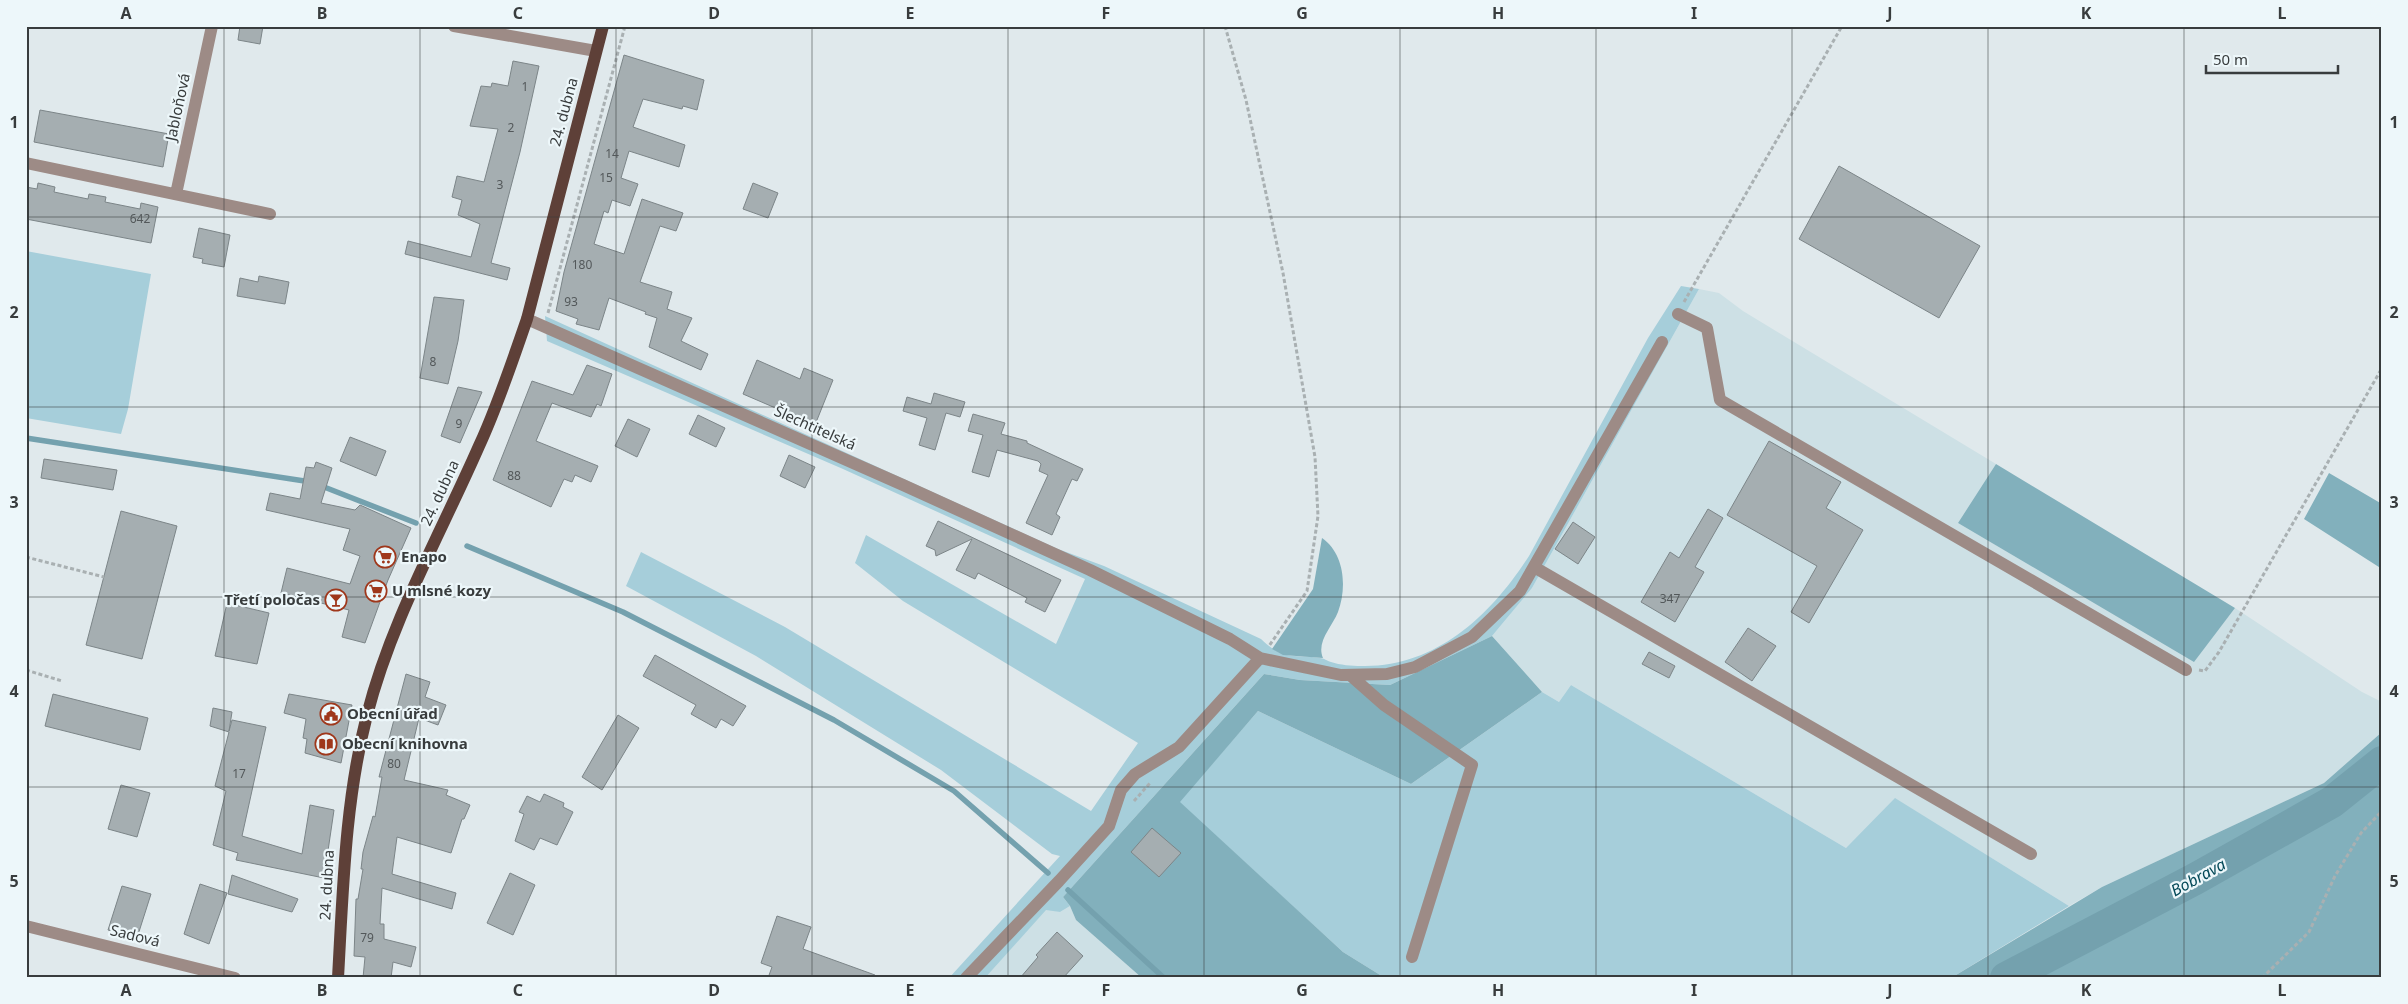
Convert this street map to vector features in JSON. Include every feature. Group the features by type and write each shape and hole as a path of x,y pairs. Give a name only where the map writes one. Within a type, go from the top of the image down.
{"main road":[{"name":"24. dubna","path":"338,978 346,834 354,770 367,714 396,630 480,445 527,319 603,26"}],"street":[{"name":"Jabloňová","path":"176,194 212,26"},
{"path":"454,26 596,51"},
{"path":"26,163 270,214"},
{"path":"1678,314 1707,328 1720,400 2186,670"},
{"name":"Šlechtitelská","path":"527,319 1090,570 1230,638 1260,658"},
{"path":"966,978 1109,826 1121,790 1135,774 1179,747 1260,658 1341,675 1387,674 1415,667 1472,637 1520,591 1662,342"},
{"path":"1534,567 2031,854"},
{"path":"1350,675 1384,705 1472,765 1412,957"},
{"name":"Sadová","path":"26,926 235,978"}],"path":[{"path":"545,326 625,26"},
{"path":"1225,26 1250,119 1283,273 1315,457 1318,516 1307,591 1260,658"},
{"path":"1678,314 1842,26"},
{"path":"2186,670 2205,671 2219,652 2382,368"},
{"path":"26,557 104,577"},
{"path":"26,670 62,681"},
{"path":"2262,978 2309,932 2335,876 2361,833 2382,811"}],"shaded area":[{"path":"26,251 151,274 128,409 121,434 26,418"},
{"path":"1681,286 1699,289 1532,588 1492,636 1390,685 1300,680 1264,674 1063,897 1070,906 1060,912 1046,910 985,978 949,978 1060,856 1052,854 941,770 756,656 626,586 641,552 785,627 1091,811 1138,743 903,601 855,563 866,535 1056,644 1085,579 843,469 547,341 545,316 1058,549 1104,566 1261,639 1282,654 1321,658 1338,664 1361,666 1388,664 1414,658 1437,648 1459,634 1479,617 1514,578 1529,556 1648,338"},
{"path":"1699,289 1719,293 1743,311 1996,464 1958,523 2194,661 2235,608 2362,692 2382,702 2382,732 2324,783 2102,887 2069,906 1896,799 1846,848 1571,685 1559,702 1542,692 1492,636 1532,588"},
{"path":"1996,464 2235,608 2194,662 1958,523"},
{"path":"2329,473 2382,504 2382,569 2304,519"},
{"path":"1322,538 1330,545 1340,562 1343,582 1343,593 1338,612 1323,640 1321,652 1323,658 1283,655 1272,649 1313,589"},
{"path":"1492,636 1542,692 1411,784 1258,711 1180,802 1343,952 1385,978 1142,978 1076,920 1070,906 1063,897 1264,674 1300,680 1390,685"},
{"path":"1571,685 1846,848 1895,798 2069,906 1951,978 1385,978 1343,952 1179,802 1258,711 1411,784 1542,692 1559,702"},
{"path":"2382,732 2382,978 1951,978 2102,887 2324,783"},
{"path":"1070,906 1076,920 1142,978 985,978 1046,909 1060,912"}],"building":[{"path":"240,26 263,26 260,44 238,40"},
{"path":"624,55 704,80 697,110 683,106 682,109 643,99 633,127 685,145 679,167 629,151 621,178 638,184 630,206 612,200 608,213 604,211 594,244 624,254 642,199 683,213 676,231 660,226 640,282 672,292 667,309 692,318 681,341 708,354 701,370 649,347 657,318 645,314 646,312 609,298 599,330 576,324 578,319 556,311 564,272"},
{"path":"513,61 539,66 520,152 491,263 510,268 507,280 405,254 408,241 471,257 480,224 458,215 462,200 452,197 457,176 484,182 498,129 470,126 481,86 491,87 492,83 508,86"},
{"path":"40,110 169,134 163,167 34,142"},
{"path":"1839,166 1980,246 1939,318 1799,239"},
{"path":"38,183 55,187 54,192 88,199 89,194 106,197 105,202 140,209 141,203 158,207 151,243 26,219 26,187 37,189"},
{"path":"753,183 778,193 768,218 743,209"},
{"path":"199,228 230,235 224,267 202,263 203,259 193,257"},
{"path":"259,276 289,282 285,304 237,296 240,278 258,282"},
{"path":"434,297 464,300 458,341 448,384 420,378"},
{"path":"757,360 800,379 804,368 833,380 815,425 743,394"},
{"path":"587,365 612,374 601,406 597,404 591,417 552,403 536,441 598,466 591,482 575,475 572,482 564,479 551,507 493,480 532,381 573,395"},
{"path":"458,387 482,392 460,443 441,436"},
{"path":"934,393 965,402 960,417 946,413 935,450 919,445 927,418 903,411 907,397 931,404"},
{"path":"973,414 1005,423 1001,434 1027,441 1027,443 1083,469 1077,481 1072,479 1056,514 1060,517 1052,535 1026,523 1048,475 1039,471 1041,464 1038,461 997,450 989,477 972,472 983,435 968,431"},
{"path":"698,415 725,428 716,447 689,434"},
{"path":"628,419 650,429 637,457 615,446"},
{"path":"350,437 386,451 376,476 340,461"},
{"path":"1769,441 1841,482 1826,508 1863,530 1809,623 1791,612 1817,566 1727,515"},
{"path":"789,455 815,467 805,488 780,476"},
{"path":"44,459 117,470 113,490 41,478"},
{"path":"316,462 332,468 321,503 355,510 360,505 411,528 388,580 365,643 342,637 349,610 281,593 287,568 350,584 360,556 343,550 350,529 266,510 270,493 300,499 306,467 314,468"},
{"path":"1708,509 1723,518 1695,567 1704,572 1675,622 1641,602 1670,552 1679,558"},
{"path":"121,511 177,526 142,659 86,645"},
{"path":"938,521 1061,580 1045,612 1025,602 1027,598 978,573 975,579 956,570 972,539 936,556 935,550 926,546"},
{"path":"1573,522 1595,537 1578,564 1555,549"},
{"path":"227,603 269,613 257,664 215,656"},
{"path":"1748,628 1776,646 1752,681 1725,662"},
{"path":"1649,652 1675,666 1669,678 1642,664"},
{"path":"655,655 746,706 733,726 721,719 716,728 691,714 696,705 643,676"},
{"path":"406,674 430,682 425,697 446,705 438,725 419,718 404,780 448,790 446,795 470,805 464,819 462,819 451,853 397,837 392,874 456,893 452,909 382,888 380,924 384,924 384,939 416,947 411,967 393,962 391,978 363,978 365,957 354,956 356,899 358,899 363,869 361,869 363,852 373,816 375,817 382,777 379,777"},
{"path":"53,694 148,718 140,750 45,726"},
{"path":"289,694 352,705 341,763 305,753 307,739 303,738 306,719 284,713"},
{"path":"213,708 232,712 229,731 232,720 266,727 242,836 302,854 310,805 334,810 324,878 236,860 238,853 213,845 226,791 215,786 229,732 210,726"},
{"path":"618,715 639,728 602,790 582,777"},
{"path":"121,785 150,793 137,837 108,829"},
{"path":"544,794 564,803 563,807 573,812 557,845 540,838 534,850 515,841 524,814 519,812 527,796 540,802"},
{"path":"1152,828 1181,853 1159,877 1131,852"},
{"path":"510,873 535,885 513,935 487,923"},
{"path":"232,875 298,899 292,912 228,894"},
{"path":"200,884 227,893 209,944 184,934"},
{"path":"122,886 151,894 137,938 108,930"},
{"path":"777,916 811,927 803,949 875,975 875,978 768,978 772,967 761,963"},
{"path":"1057,932 1083,956 1063,978 1020,978 1038,957 1036,955"}],"waterway":[{"path":"26,438 311,482"},
{"path":"319,485 416,523"},
{"path":"467,546 623,612 834,720 954,791 1048,873"},
{"name":"Bobrava","path":"2006,978 2195,879 2332,802 2382,762"},
{"path":"1068,890 1164,978"}],"place":[{"name":"Enapo","path":"385,557"},
{"name":"U mlsné kozy","path":"376,591"},
{"name":"Třetí poločas","path":"336,600"},
{"name":"Obecní úřad","path":"331,714"},
{"name":"Obecní knihovna","path":"326,744"}]}
